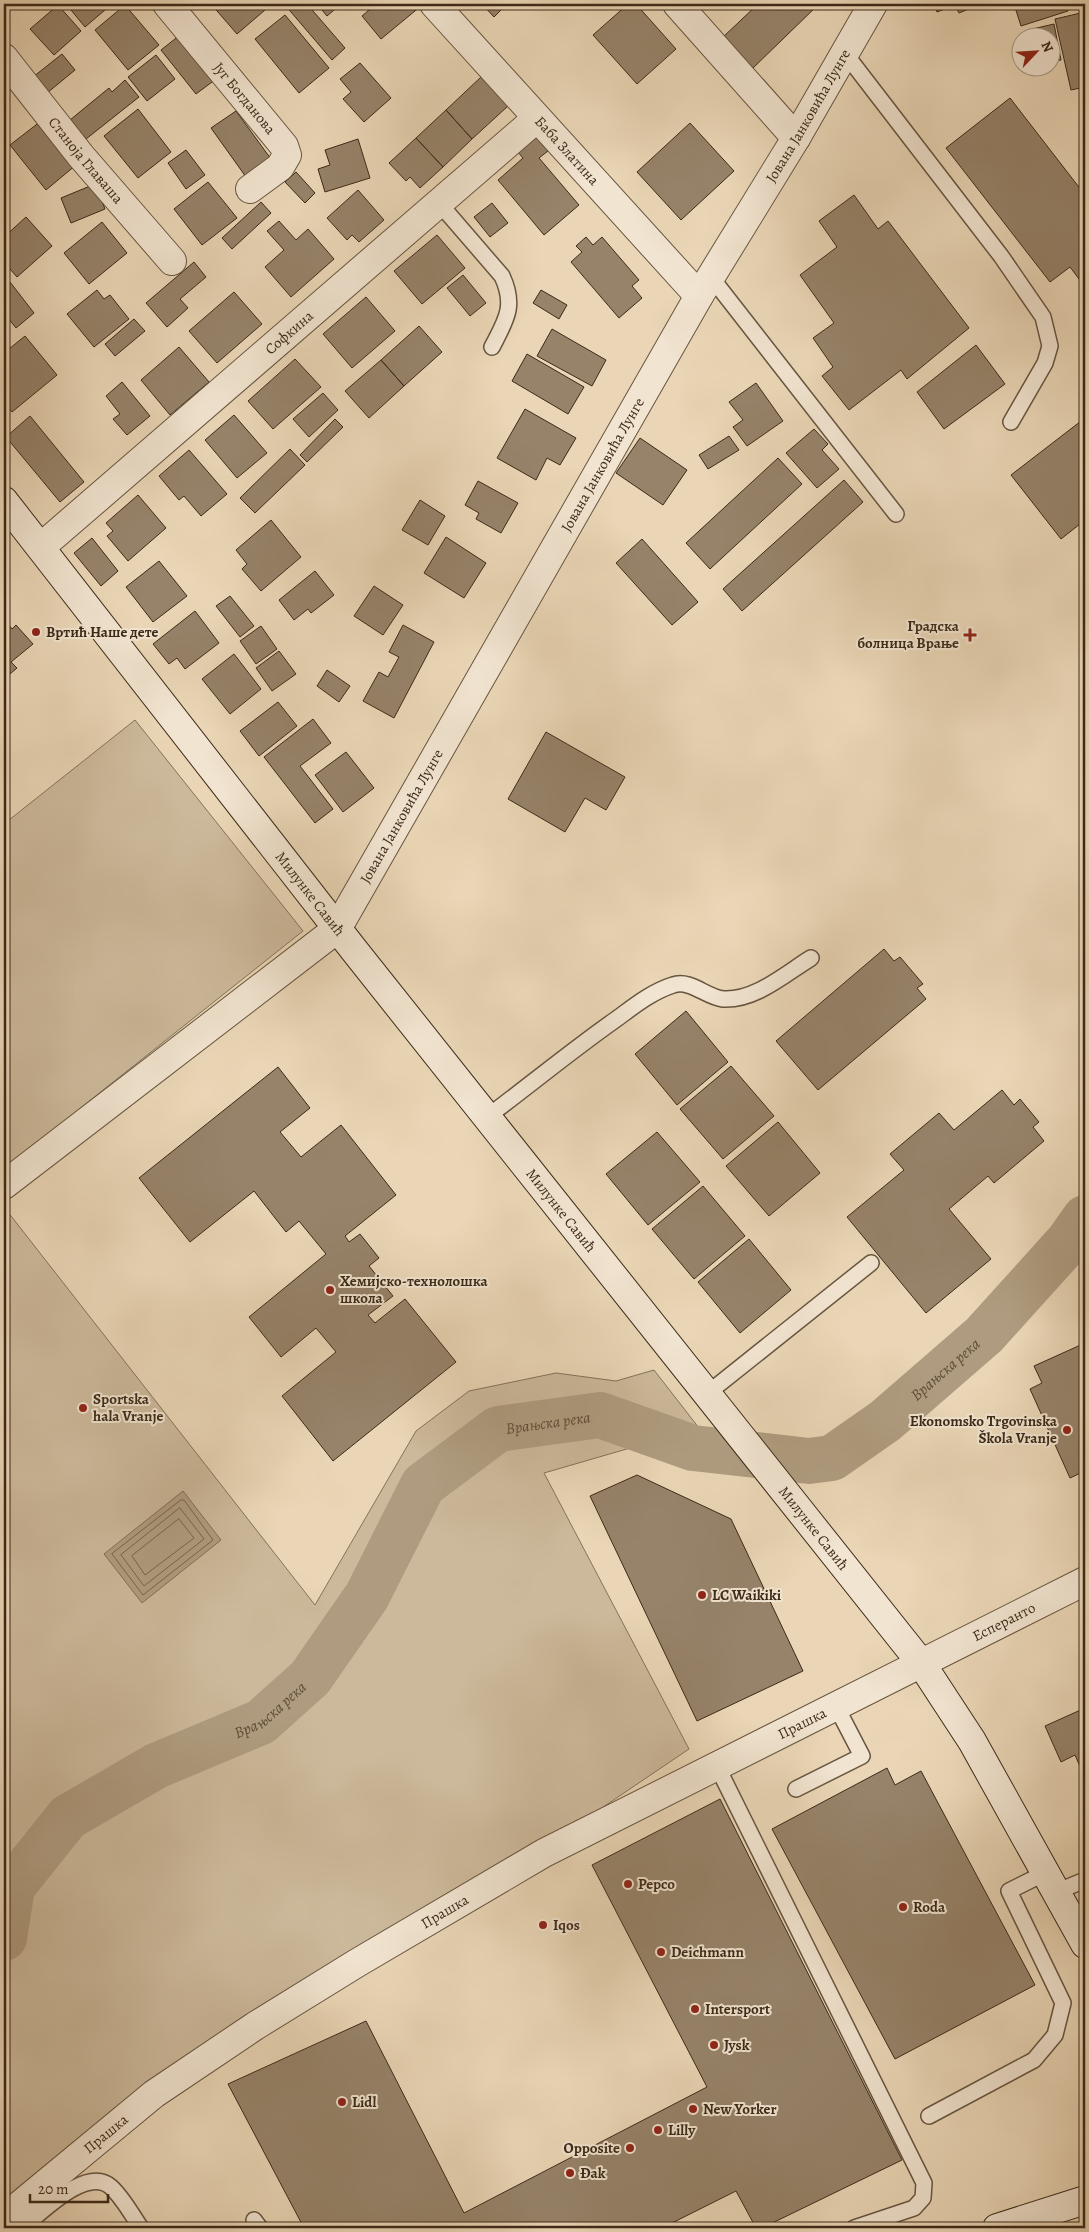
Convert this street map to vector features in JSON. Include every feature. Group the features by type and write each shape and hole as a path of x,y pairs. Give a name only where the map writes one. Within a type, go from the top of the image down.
{"street":[{"name":"Југ Богданова","path":"167,4 284,146 287,155 280,167 250,189"},
{"name":"Баба Златина","path":"434,4 536,119 705,287"},
{"path":"677,4 796,138"},
{"name":"Јована Јанковића Лунге","path":"337,929 705,287 796,138 873,4"},
{"name":"Станоја Главаша","path":"4,58 81,156 172,261"},
{"name":"Софкина","path":"41,547 536,119"},
{"name":"Милунке Савић","path":"4,500 337,929 921,1663 972,1741 1085,1944"},
{"path":"4,1185 337,929"},
{"name":"Есперанто","path":"921,1663 1085,1581"},
{"name":"Прашка","path":"4,2218 55,2189 154,2094 255,2026 335,1976 544,1853 921,1663"},
{"path":"997,2228 1085,2200"}],"lane":[{"path":"844,52 1001,256 1043,317 1050,346 1045,363 1011,422"},
{"path":"439,203 502,276 508,289 509,304 507,317 492,347"},
{"path":"705,287 896,514"},
{"path":"487,1117 600,1030 662,989 682,984 721,999 742,998 759,990 810,958"},
{"path":"708,1394 871,1263"},
{"path":"796,1789 862,1756 836,1706"},
{"path":"717,1766 924,2183 923,2198 914,2208 854,2228"},
{"path":"929,2116 1034,2060 1054,2035 1063,2003 1009,1891 1051,1883 1085,1880"},
{"path":"22,2228 55,2189 87,2181 101,2181 111,2187 141,2228"}],"shaded area":[{"path":"135,720 303,931 4,1169 4,824"},
{"path":"4,1207 315,1605 416,1431 469,1391 556,1373 616,1381 654,1370 699,1428 544,1473 689,1749 99,2148 4,2225"}],"water":[{"path":"183,1491 221,1540 142,1603 104,1554"}],"building":[{"path":"66,4 112,4 85,27"},
{"path":"211,4 260,4 265,10 237,34"},
{"path":"307,4 345,48 332,60 285,5"},
{"path":"317,4 341,4 327,16"},
{"path":"374,4 419,4 421,6 381,39 362,16"},
{"path":"482,4 507,4 494,17"},
{"path":"628,4 636,4 676,49 637,84 593,35"},
{"path":"758,4 819,4 752,69 722,38"},
{"path":"934,4 981,4 959,13 955,5 937,12"},
{"path":"1014,4 1066,4 1068,11 1021,26"},
{"path":"58,5 81,31 54,55 30,29"},
{"path":"125,5 159,45 128,70 95,30"},
{"path":"1085,12 1085,43 1081,44 1085,63 1085,87 1071,90 1062,50 1062,28 1057,28 1055,19"},
{"path":"285,15 329,68 299,93 255,39"},
{"path":"1054,24 1055,28 1037,28"},
{"path":"180,35 216,79 196,94 161,50"},
{"path":"62,54 75,70 47,93 33,77"},
{"path":"156,55 175,79 147,101 128,77"},
{"path":"360,63 391,98 364,122 343,99 351,92 340,79"},
{"path":"481,77 508,106 472,139 446,110"},
{"path":"125,80 139,97 86,139 70,120 109,88 112,92"},
{"path":"1010,98 1085,195 1085,287 1070,267 1050,282 946,148"},
{"path":"138,109 171,152 138,178 104,136"},
{"path":"446,110 472,139 443,167 416,138"},
{"path":"236,111 271,159 246,177 211,128"},
{"path":"41,121 76,165 46,190 10,145"},
{"path":"690,123 734,171 681,220 637,172"},
{"path":"535,136 548,151 539,158 579,205 544,235 498,180 523,158 517,151"},
{"path":"416,138 443,167 420,188 410,177 406,181 389,163"},
{"path":"358,139 370,178 325,192 318,169 330,165 325,150"},
{"path":"186,150 205,175 186,189 168,163"},
{"path":"296,172 315,193 305,203 285,182"},
{"path":"208,182 237,218 202,245 174,209"},
{"path":"95,184 105,209 71,223 61,198"},
{"path":"358,190 384,220 359,242 352,235 347,240 327,218"},
{"path":"854,195 878,229 888,221 969,328 907,379 901,370 849,410 822,376 833,367 813,338 834,323 800,275 837,247 819,221"},
{"path":"261,202 271,213 232,249 222,238"},
{"path":"492,203 508,223 490,237 474,217"},
{"path":"26,217 52,246 17,277 4,262 4,237"},
{"path":"279,221 296,240 308,229 334,259 291,297 265,267 284,250 267,231"},
{"path":"102,222 127,253 89,284 64,253"},
{"path":"437,235 465,268 422,304 394,271"},
{"path":"586,237 593,245 602,237 639,280 632,286 642,298 619,318 571,262 582,252 576,246"},
{"path":"194,262 206,277 180,299 188,308 167,327 146,303"},
{"path":"463,275 486,303 470,316 447,288"},
{"path":"10,282 34,313 16,328 4,313 4,287"},
{"path":"97,290 104,299 110,295 129,319 94,347 67,314"},
{"path":"541,290 567,305 559,319 533,303"},
{"path":"234,292 262,324 217,363 189,331"},
{"path":"366,297 395,331 352,368 323,334"},
{"path":"134,319 145,331 115,356 105,344"},
{"path":"419,326 442,352 404,386 381,360"},
{"path":"552,329 606,360 592,386 537,356"},
{"path":"25,336 57,375 12,412 4,402 4,353"},
{"path":"976,345 1005,384 944,429 917,392"},
{"path":"179,347 209,382 170,415 141,380"},
{"path":"527,354 584,387 568,414 512,381"},
{"path":"295,359 321,387 273,429 248,401"},
{"path":"381,360 404,386 369,418 345,391"},
{"path":"122,382 150,416 127,435 113,419 120,414 106,396"},
{"path":"756,383 783,421 747,446 733,427 743,420 729,402"},
{"path":"323,393 338,410 309,437 293,419"},
{"path":"525,409 576,438 560,465 547,458 536,480 497,458"},
{"path":"234,415 267,453 237,478 205,440"},
{"path":"30,416 84,482 60,502 6,437"},
{"path":"1085,418 1085,520 1061,539 1011,475"},
{"path":"335,419 343,427 307,462 300,455"},
{"path":"814,429 828,444 822,450 839,469 817,488 786,453"},
{"path":"729,436 739,450 708,469 699,455"},
{"path":"640,438 687,470 663,505 616,473"},
{"path":"290,449 305,465 255,513 240,498"},
{"path":"189,450 227,494 201,516 184,496 179,500 159,476"},
{"path":"778,458 802,484 710,569 686,543"},
{"path":"844,480 863,502 742,611 723,589"},
{"path":"478,481 518,503 501,533 476,519 479,513 465,505"},
{"path":"138,495 166,528 128,561 107,536 113,531 106,523"},
{"path":"420,500 445,516 428,545 402,530"},
{"path":"271,520 301,557 261,591 242,569 247,564 236,550"},
{"path":"446,537 486,563 464,598 424,573"},
{"path":"92,538 118,571 101,586 74,553"},
{"path":"642,539 698,602 672,625 616,563"},
{"path":"159,561 187,596 153,622 126,587"},
{"path":"315,571 334,595 311,613 308,609 294,620 279,600"},
{"path":"374,586 403,605 383,635 354,616"},
{"path":"230,596 254,626 240,637 216,606"},
{"path":"195,611 219,643 185,669 177,658 169,664 153,644"},
{"path":"4,619 12,629 16,625 33,644 11,662 17,668 4,679"},
{"path":"403,625 434,642 394,718 363,701 379,672 388,677 399,657 389,652"},
{"path":"261,626 277,649 256,664 240,641"},
{"path":"279,651 296,674 272,691 256,668"},
{"path":"234,654 261,689 230,714 202,679"},
{"path":"327,670 350,686 339,702 317,686"},
{"path":"278,702 297,726 259,756 240,731"},
{"path":"313,719 331,743 300,766 333,809 315,823 264,757"},
{"path":"546,732 625,777 606,810 585,798 565,832 508,799"},
{"path":"346,752 374,788 343,812 315,775"},
{"path":"884,949 894,961 900,957 923,984 917,988 926,999 818,1090 776,1041"},
{"path":"686,1011 728,1062 677,1105 635,1054"},
{"path":"731,1066 774,1116 723,1159 680,1109"},
{"path":"278,1067 310,1108 280,1132 301,1157 341,1125 396,1195 345,1236 349,1242 360,1234 379,1258 369,1266 393,1296 368,1315 375,1323 405,1299 456,1362 333,1461 282,1396 336,1352 316,1328 281,1357 249,1317 326,1254 299,1221 286,1232 254,1191 190,1242 139,1178"},
{"path":"1002,1090 1014,1105 1020,1099 1039,1122 1033,1127 1044,1141 994,1183 988,1176 949,1209 991,1259 926,1313 847,1217 904,1170 890,1154 939,1113 954,1130"},
{"path":"778,1122 820,1173 769,1216 726,1166"},
{"path":"657,1132 700,1182 648,1225 606,1174"},
{"path":"703,1186 745,1236 694,1279 652,1229"},
{"path":"749,1239 791,1290 740,1333 698,1282"},
{"name":"Ekonomsko Trgovinska Škola Vranje","path":"1085,1343 1085,1471 1070,1478 1030,1389 1042,1383 1034,1366"},
{"name":"LC Waikiki","path":"637,1475 731,1519 803,1671 697,1721 590,1496"},
{"path":"1085,1708 1085,1778 1075,1755 1061,1762 1045,1726"},
{"name":"Roda","path":"887,1768 895,1785 921,1771 1035,1985 895,2059 772,1829"},
{"path":"720,1799 902,2160 762,2228 756,2228 736,2191 662,2228 304,2228 228,2084 366,2021 464,2213 707,2087 592,1865"}],"waterway":[{"name":"Врањска река","path":"4,1938 12,1887 68,1817 156,1766 261,1722 310,1678 367,1596 423,1485 498,1429 600,1415 693,1448 809,1461 832,1458 885,1421 984,1335 1068,1242 1085,1218"}],"place":[{"name":"Вртић Наше дете","path":"36,632"},
{"name":"Градска болница Врање","path":"970,635"},
{"name":"Хемијско-технолошка школа","path":"330,1290"},
{"name":"Sportska hala Vranje","path":"83,1408"},
{"name":"Ekonomsko Trgovinska Škola Vranje","path":"1067,1430"},
{"name":"LC Waikiki","path":"702,1595"},
{"name":"Pepco","path":"628,1884"},
{"name":"Roda","path":"903,1907"},
{"name":"Iqos","path":"543,1925"},
{"name":"Deichmann","path":"661,1952"},
{"name":"Intersport","path":"695,2009"},
{"name":"Jysk","path":"714,2045"},
{"name":"Lidl","path":"342,2102"},
{"name":"New Yorker","path":"693,2109"},
{"name":"Lilly","path":"658,2130"},
{"name":"Opposite","path":"630,2148"},
{"name":"Đak","path":"570,2173"}]}
